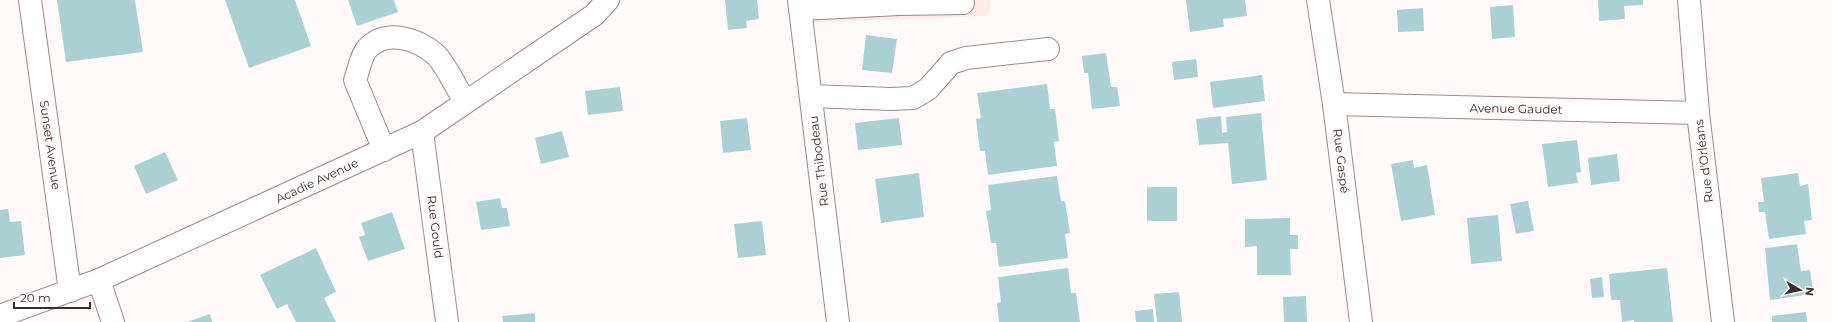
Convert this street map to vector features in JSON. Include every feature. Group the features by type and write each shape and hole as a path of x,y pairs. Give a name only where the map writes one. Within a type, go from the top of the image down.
{"street":[{"name":"Sunset Avenue","path":"30,0 70,291"},
{"name":"Acadie Avenue","path":"0,316 100,280 422,132 594,15 608,0"},
{"name":"Rue Gaspé","path":"1318,0 1334,104 1361,322"},
{"name":"Rue d'Orléans","path":"1689,0 1698,113 1723,322"},
{"path":"799,4 963,3"},
{"name":"Rue Thibodeau","path":"799,4 838,322"},
{"path":"384,150 355,80 366,49 381,39 399,37 418,42 437,56 465,102"},
{"path":"811,96 891,99 913,98 928,90 951,62 966,58 1048,49"},
{"name":"Avenue Gaudet","path":"1334,104 1698,113"},
{"name":"Rue Gould","path":"422,132 447,322"},
{"path":"100,280 113,322"}],"shaded area":[{"path":"799,0 991,0 988,16 802,23"}],"building":[{"path":"57,0 135,0 143,52 66,62"},
{"path":"225,0 295,0 311,46 249,68"},
{"path":"348,0 394,0 398,12 357,26"},
{"path":"725,0 757,0 759,19 746,21 747,28 728,30"},
{"path":"1186,0 1245,0 1247,16 1223,19 1224,27 1190,32"},
{"path":"1598,0 1643,0 1643,5 1624,6 1625,19 1599,21"},
{"path":"1513,5 1515,37 1492,39 1490,7"},
{"path":"1423,8 1424,31 1398,32 1397,10"},
{"path":"866,35 897,39 892,73 862,70"},
{"path":"1106,53 1111,87 1117,87 1120,106 1092,109 1088,73 1084,73 1082,56"},
{"path":"1196,59 1198,77 1174,80 1172,62"},
{"path":"1262,75 1265,101 1213,108 1210,82"},
{"path":"1047,84 1050,109 1055,109 1059,141 1054,142 1057,166 988,175 985,151 980,151 976,119 981,118 977,93"},
{"path":"620,87 623,111 588,115 585,91"},
{"path":"1261,113 1267,180 1232,184 1228,143 1199,145 1196,119 1221,116 1222,133 1227,132 1226,117"},
{"path":"747,118 751,150 723,153 720,121"},
{"path":"899,118 902,145 858,150 855,123"},
{"path":"562,131 569,157 541,164 535,138"},
{"path":"1577,140 1581,172 1576,173 1578,183 1548,187 1542,144"},
{"path":"165,152 178,180 146,194 134,166"},
{"path":"1617,154 1620,181 1591,185 1588,158"},
{"path":"1413,160 1414,168 1427,165 1435,215 1401,221 1391,164"},
{"path":"919,173 924,217 881,223 875,179"},
{"path":"1798,173 1800,186 1808,184 1812,220 1804,221 1806,234 1769,239 1765,212 1759,212 1758,202 1764,202 1761,178"},
{"path":"1057,176 1061,201 1065,201 1070,233 1065,234 1068,258 999,267 996,243 991,243 986,211 991,210 988,185"},
{"path":"1147,187 1177,187 1177,221 1147,221"},
{"path":"500,198 502,208 507,208 510,226 481,230 476,202"},
{"path":"1528,201 1534,231 1516,234 1510,204"},
{"path":"8,209 10,222 21,221 25,255 0,258 0,210"},
{"path":"392,212 405,249 368,261 359,237 365,235 361,223"},
{"path":"1498,215 1502,261 1471,264 1467,218"},
{"path":"1290,218 1290,235 1298,235 1298,249 1290,249 1291,275 1257,275 1257,246 1245,247 1245,219"},
{"path":"762,221 766,255 738,258 734,224"},
{"path":"1797,244 1801,271 1810,270 1813,291 1804,292 1805,295 1770,300 1765,248"},
{"path":"316,248 336,292 324,298 336,322 296,322 287,304 277,309 260,275"},
{"path":"1068,268 1071,293 1076,293 1080,322 999,322 997,303 1001,302 998,277"},
{"path":"1667,268 1673,322 1634,322 1634,320 1622,322 1620,300 1611,300 1609,274"},
{"path":"1602,277 1604,297 1592,298 1590,279"},
{"path":"1179,292 1182,322 1157,322 1154,294"},
{"path":"1306,296 1307,322 1284,322 1283,297"},
{"path":"1153,309 1154,322 1136,322 1135,311"},
{"path":"1806,312 1807,322 1772,322 1772,316"},
{"path":"535,313 535,322 503,322 502,316"},
{"path":"210,314 212,322 187,322"}]}
